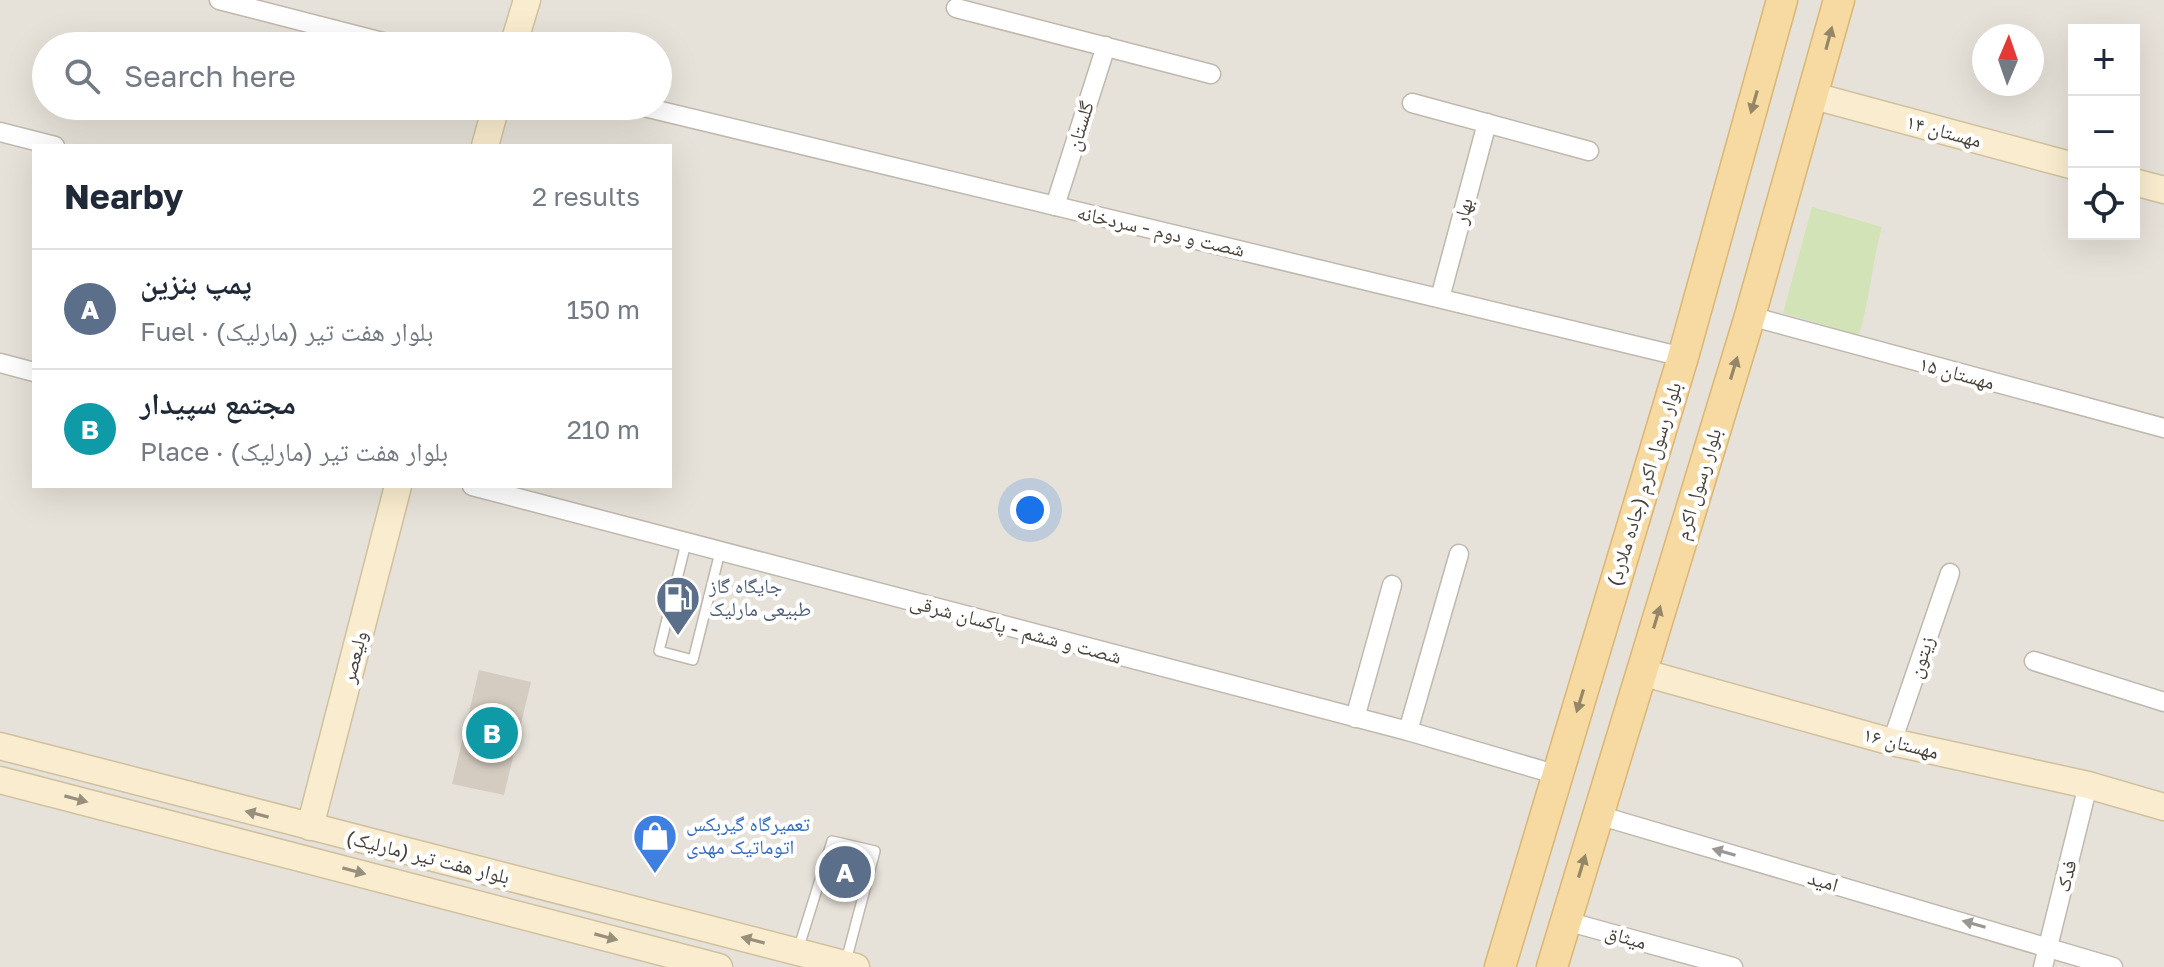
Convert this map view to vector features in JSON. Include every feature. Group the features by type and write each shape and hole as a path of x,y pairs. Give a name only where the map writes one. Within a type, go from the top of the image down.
{"main road":[{"path":"517,32 527,0"},
{"name":"بلوار رسول اکرم (جاده ملارد)","path":"1500,967 1683,357 1782,0"},
{"name":"بلوار رسول اکرم","path":"1552,967 1750,316 1839,0"},
{"name":"مهستان ۱۴","path":"1814,96 2068,164"},
{"path":"486,144 492,120"},
{"path":"2140,184 2164,190"},
{"name":"ولیعصر","path":"310,827 397,488"},
{"name":"مهستان ۱۶","path":"1641,672 1892,742 2088,785 2164,807"},
{"name":"بلوار هفت تیر (مارلیک)","path":"0,746 851,966"},
{"name":"بلوار هفت تیر (مارلیک)","path":"0,780 719,967"}],"street":[{"path":"219,0 344,32"},
{"path":"956,8 1211,74"},
{"name":"گلستان","path":"1055,206 1106,46"},
{"path":"1412,103 1589,151"},
{"name":"شصت و دوم - سردخانه","path":"672,114 1683,357"},
{"name":"بهار","path":"1440,298 1487,123"},
{"path":"0,132 47,144"},
{"name":"مهستان ۱۵","path":"1750,316 2164,428"},
{"path":"0,363 32,371"},
{"name":"شصت و ششم - پاکسان شرقی","path":"480,488 1408,731 1558,775"},
{"path":"1408,731 1459,554"},
{"name":"زیتون","path":"1892,742 1950,573"},
{"path":"1355,718 1392,585"},
{"path":"2034,661 2164,702"},
{"name":"فدک","path":"2043,967 2088,785"},
{"name":"امید","path":"1598,815 2113,967"},
{"name":"میثاق","path":"1566,921 1733,967"}],"lane":[{"path":"686,543 659,651 693,660 720,552"},
{"path":"797,952 832,841 875,851 851,966"}],"shaded area":[{"path":"0,0 2164,0 2164,967 0,967"}],"green space":[{"path":"1812,207 1882,227 1859,335 1783,313"}],"building":[{"path":"479,670 531,682 504,795 452,784"}],"place":[{"name":"جایگاه گاز طبیعی مارلیک","path":"678,637"},
{"name":"مجتمع سپیدار","path":"492,733"},
{"name":"پمپ بنزین","path":"845,872"},
{"name":"تعمیرگاه گیربکس اتوماتیک مهدی","path":"655,875"}]}
